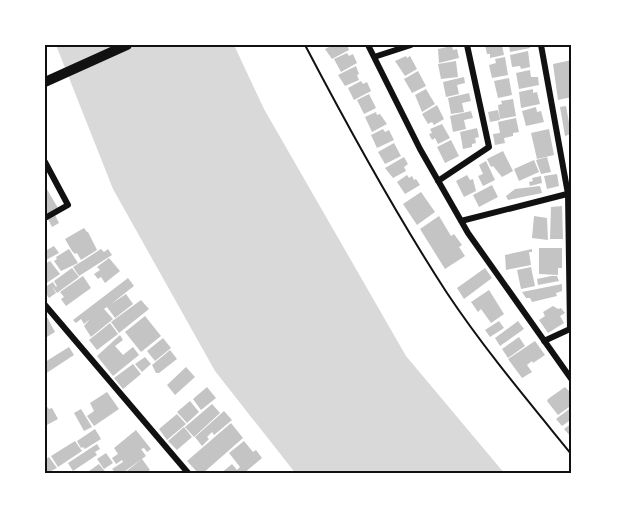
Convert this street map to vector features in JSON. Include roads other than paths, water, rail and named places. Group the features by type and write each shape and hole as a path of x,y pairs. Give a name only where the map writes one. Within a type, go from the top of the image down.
{"street":[{"path":"45,82 127,45"},
{"path":"368,45 461,221 572,380"},
{"path":"374,57 411,45"},
{"path":"438,181 489,147 467,45"},
{"path":"541,45 570,193 570,329 544,341"},
{"path":"45,162 68,205 45,218"},
{"path":"461,221 570,193"},
{"path":"45,305 189,474"}]}
